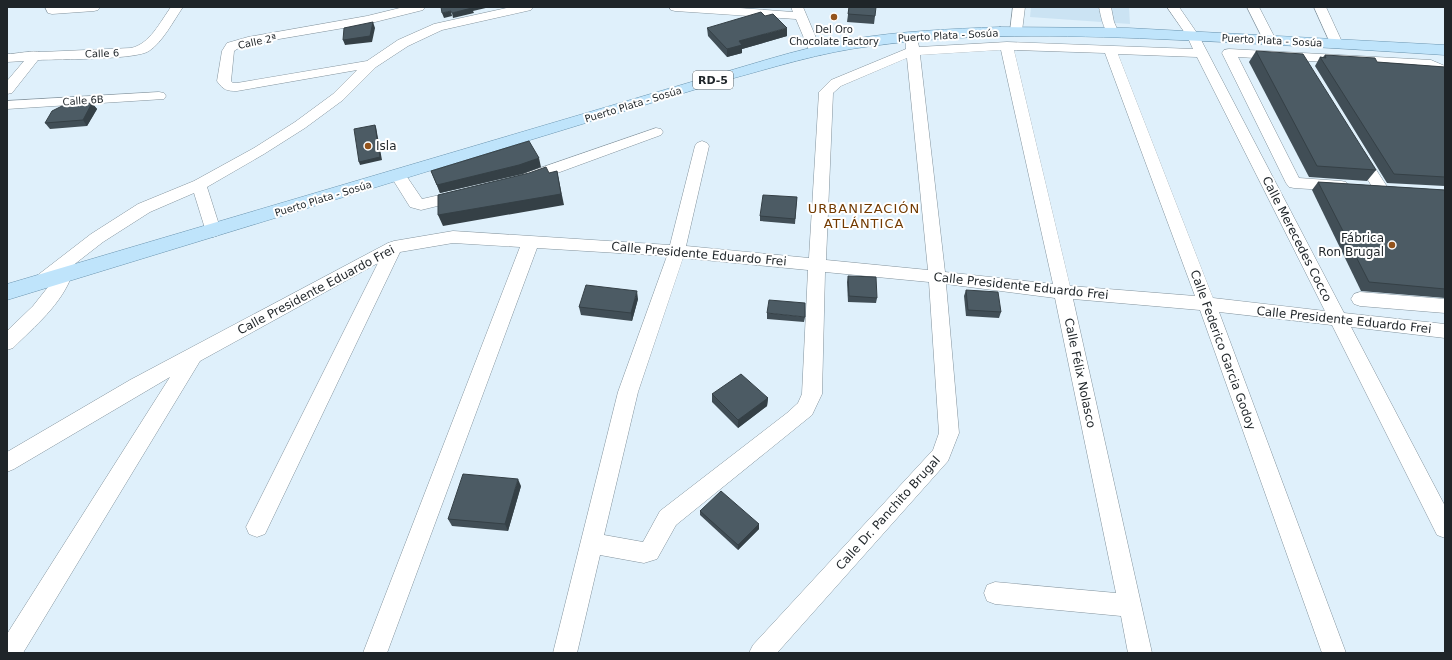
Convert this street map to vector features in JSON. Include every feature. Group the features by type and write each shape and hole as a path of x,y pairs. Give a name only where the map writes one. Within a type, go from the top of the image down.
{"main road":[{"name":"Puerto Plata - Sosúa","path":"7,292 793,56 869,41 912,43 1012,39 1112,41 1193,36 1445,50"}],"street":[{"path":"51,7 52,10 94,7"},
{"name":"Calle 6","path":"7,58 36,55 131,52 144,49 153,41 177,7"},
{"path":"367,20 372,7"},
{"name":"Calle 2ª","path":"371,64 237,88 229,87 224,81 228,51 232,46 248,41 367,20 418,7"},
{"path":"40,282 98,238 144,208 199,185 259,151 300,125 338,97 371,64 403,43 438,27 527,7"},
{"path":"675,7 799,12 816,52"},
{"name":"Calle Félix Nolasco","path":"1019,7 1012,39 1063,292 1140,653"},
{"name":"Calle Federico Garcia Godoy","path":"1105,7 1112,41 1334,653"},
{"name":"Calle Merecedes Cocco","path":"1173,7 1184,20 1202,53 1445,528"},
{"path":"1253,7 1270,40"},
{"path":"1320,7 1337,44"},
{"path":"1112,41 1202,53"},
{"path":"592,543 644,553 648,552 653,546 668,518 805,409 812,394 826,92 836,83 912,43"},
{"name":"Calle Dr. Panchito Brugal","path":"761,653 941,455 949,433 937,277 912,43"},
{"path":"1353,143 1388,190 1294,183 1229,52 1431,64 1445,71"},
{"path":"7,90 36,55"},
{"path":"1300,56 1308,70"},
{"name":"Calle 6B","path":"7,105 159,96"},
{"path":"510,183 526,179 656,132"},
{"path":"565,653 628,392 676,251 702,146"},
{"path":"398,175 416,203 420,205 479,191"},
{"path":"199,185 214,231"},
{"name":"Calle Presidente Eduardo Frei","path":"7,463 137,386 394,247 454,237 676,251 937,277 1063,292 1207,304 1445,331"},
{"path":"375,653 530,241"},
{"path":"257,527 394,247"},
{"path":"7,342 39,310 62,283 63,275"},
{"path":"1360,299 1445,306"},
{"path":"9,653 193,355"},
{"path":"995,593 1130,606"}],"shaded area":[{"path":"1031,7 1129,7 1130,24 1030,17"}],"building":[{"path":"441,7 472,8 452,13 451,11 442,13"},
{"path":"849,7 876,7 875,16 848,14"},
{"path":"761,12 765,16 773,14 787,28 739,41 742,45 727,49 707,28"},
{"path":"373,22 370,36 343,40 344,28"},
{"path":"1256,51 1303,54 1376,170 1317,166"},
{"path":"1325,55 1375,58 1377,62 1445,67 1445,177 1394,174 1320,57 1326,58"},
{"path":"92,103 83,120 45,123 52,111 64,105"},
{"name":"Isla","path":"375,125 380,157 359,162 354,129"},
{"path":"529,141 539,158 519,165 437,185 431,171"},
{"path":"546,167 549,173 557,171 561,194 438,215 438,195 529,173"},
{"name":"Fábrica Ron Brugal","path":"1318,182 1445,190 1445,289 1369,282"},
{"path":"763,195 797,197 795,219 760,216"},
{"path":"848,276 876,277 877,298 849,296"},
{"path":"586,285 637,291 631,313 579,307"},
{"path":"966,290 998,292 1001,312 968,310"},
{"path":"769,300 805,303 805,317 767,313"},
{"path":"741,374 768,398 738,420 712,394"},
{"path":"463,474 518,479 505,524 448,519"},
{"path":"721,491 759,524 738,545 700,511"}],"place":[{"name":"Del Oro Chocolate Factory","path":"834,17"},
{"name":"Isla","path":"368,146"},
{"name":"Fábrica Ron Brugal","path":"1392,245"}],"district":[{"name":"URBANIZACIÓN ATLÁNTICA","path":"864,216"}]}
